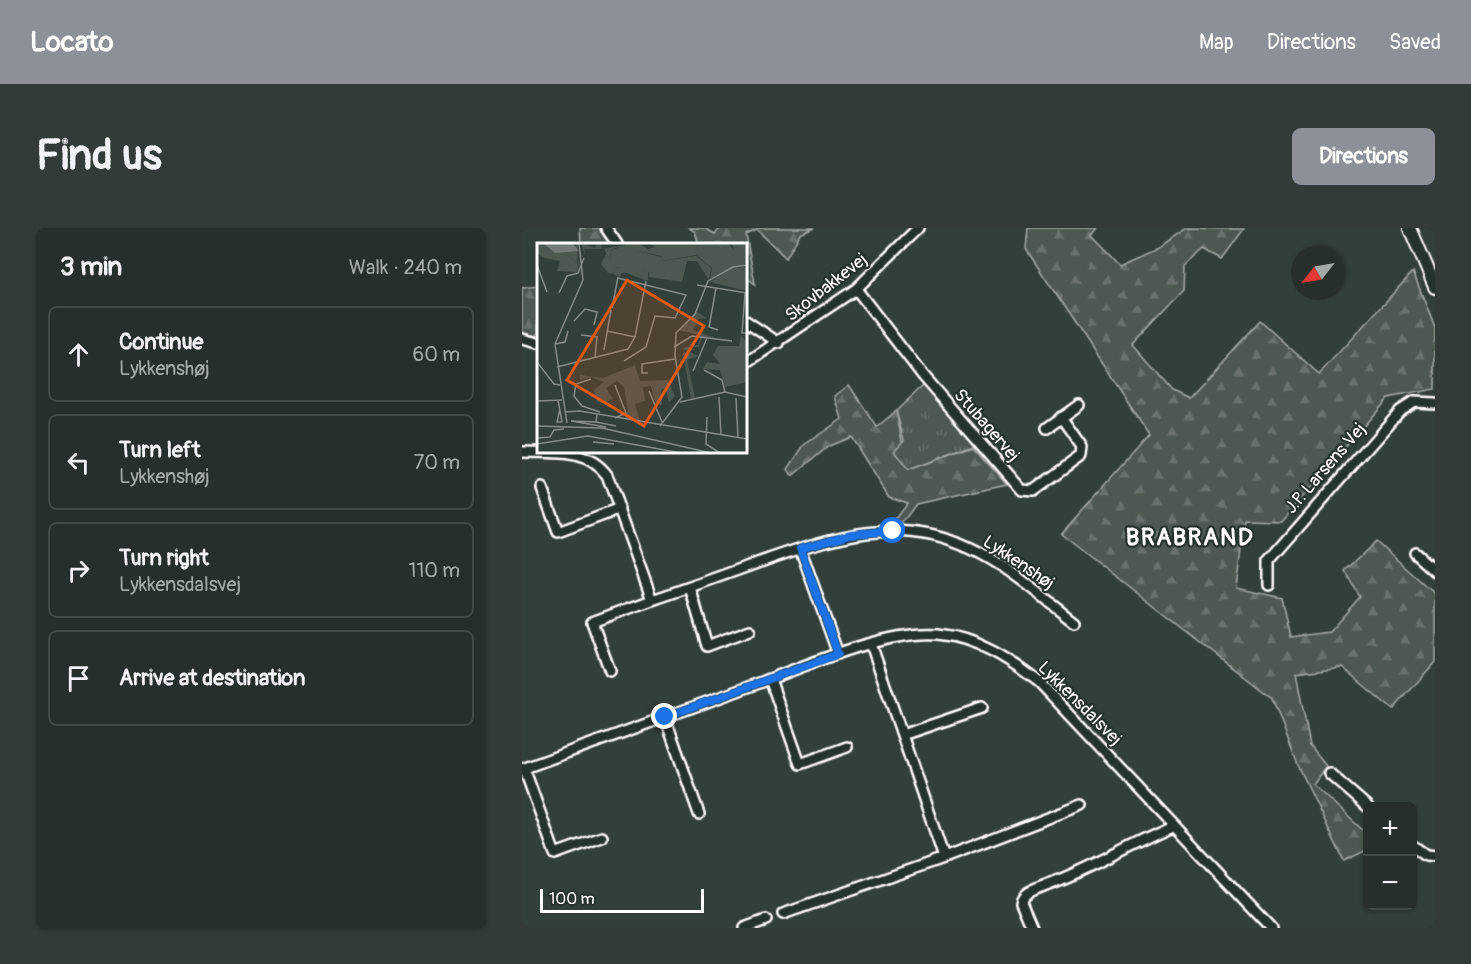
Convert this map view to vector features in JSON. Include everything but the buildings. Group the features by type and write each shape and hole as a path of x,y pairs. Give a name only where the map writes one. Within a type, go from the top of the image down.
{"street":[{"path":"606,228 616,243"},
{"name":"Skovbakkevej","path":"747,362 856,289 918,228"},
{"path":"1410,228 1435,287"},
{"name":"Stubagervej","path":"856,289 922,376 1022,490 1033,491 1081,456 1082,447 1061,417"},
{"path":"747,322 779,343"},
{"path":"522,339 537,343"},
{"name":"J.P. Larsens Vej","path":"1269,585 1269,561 1393,418 1414,402 1435,403"},
{"path":"1047,428 1079,405"},
{"path":"522,452 537,453"},
{"path":"538,453 585,456 598,463 607,475 652,600"},
{"path":"542,488 558,532 620,509"},
{"name":"Lykkenshøj","path":"610,671 592,622 826,539 872,531 915,532 943,539 988,558 1074,621"},
{"path":"800,548 838,654"},
{"path":"1415,553 1435,571"},
{"path":"690,587 707,646 750,630"},
{"name":"Lykkensdalsvej","path":"602,837 555,854 523,768 838,654 900,637 937,634 982,645 1012,662 1053,696 1271,928"},
{"path":"871,644 944,858"},
{"path":"770,679 800,764 847,747"},
{"path":"902,735 982,708"},
{"path":"665,717 699,814"},
{"path":"1329,773 1363,803"},
{"path":"783,914 944,858 1082,805"},
{"path":"1032,928 1021,902 1027,893 1069,877 1134,843 1173,826"},
{"path":"1417,848 1426,855 1435,856"},
{"path":"744,928 766,920"}],"green space":[{"path":"580,228 603,228 613,243 581,243"},
{"path":"689,228 704,228 715,234 721,228 814,228 800,234 786,258 757,230 746,235 755,284 747,278 747,243 699,243 695,232"},
{"path":"1028,228 1098,228 1092,235 1120,264 1158,247 1187,228 1244,229 1222,259 1204,249 1185,266 1184,291 1133,345 1172,390 1189,398 1260,321 1319,374 1413,272 1435,328 1435,389 1388,398 1281,521 1245,520 1236,588 1282,598 1291,637 1329,632 1360,597 1345,571 1376,541 1435,594 1435,662 1393,710 1342,667 1296,673 1310,746 1326,766 1313,784 1363,830 1363,852 1344,861 1298,765 1272,698 1061,534 1149,435 1026,249"},
{"path":"537,286 537,336 522,333 522,288"},
{"path":"849,385 877,427 896,411 908,470 973,446 1007,484 916,504 902,523 892,523 907,503 889,497 851,437 829,446 792,476 788,469 804,445 842,419 835,396"},
{"path":"924,385 976,444 908,470 894,451 904,440 896,411"}],"district":[{"name":"BRABRAND","path":"1190,537"}],"route":[{"path":"665,717 838,654 800,548 851,534 893,531"}]}
